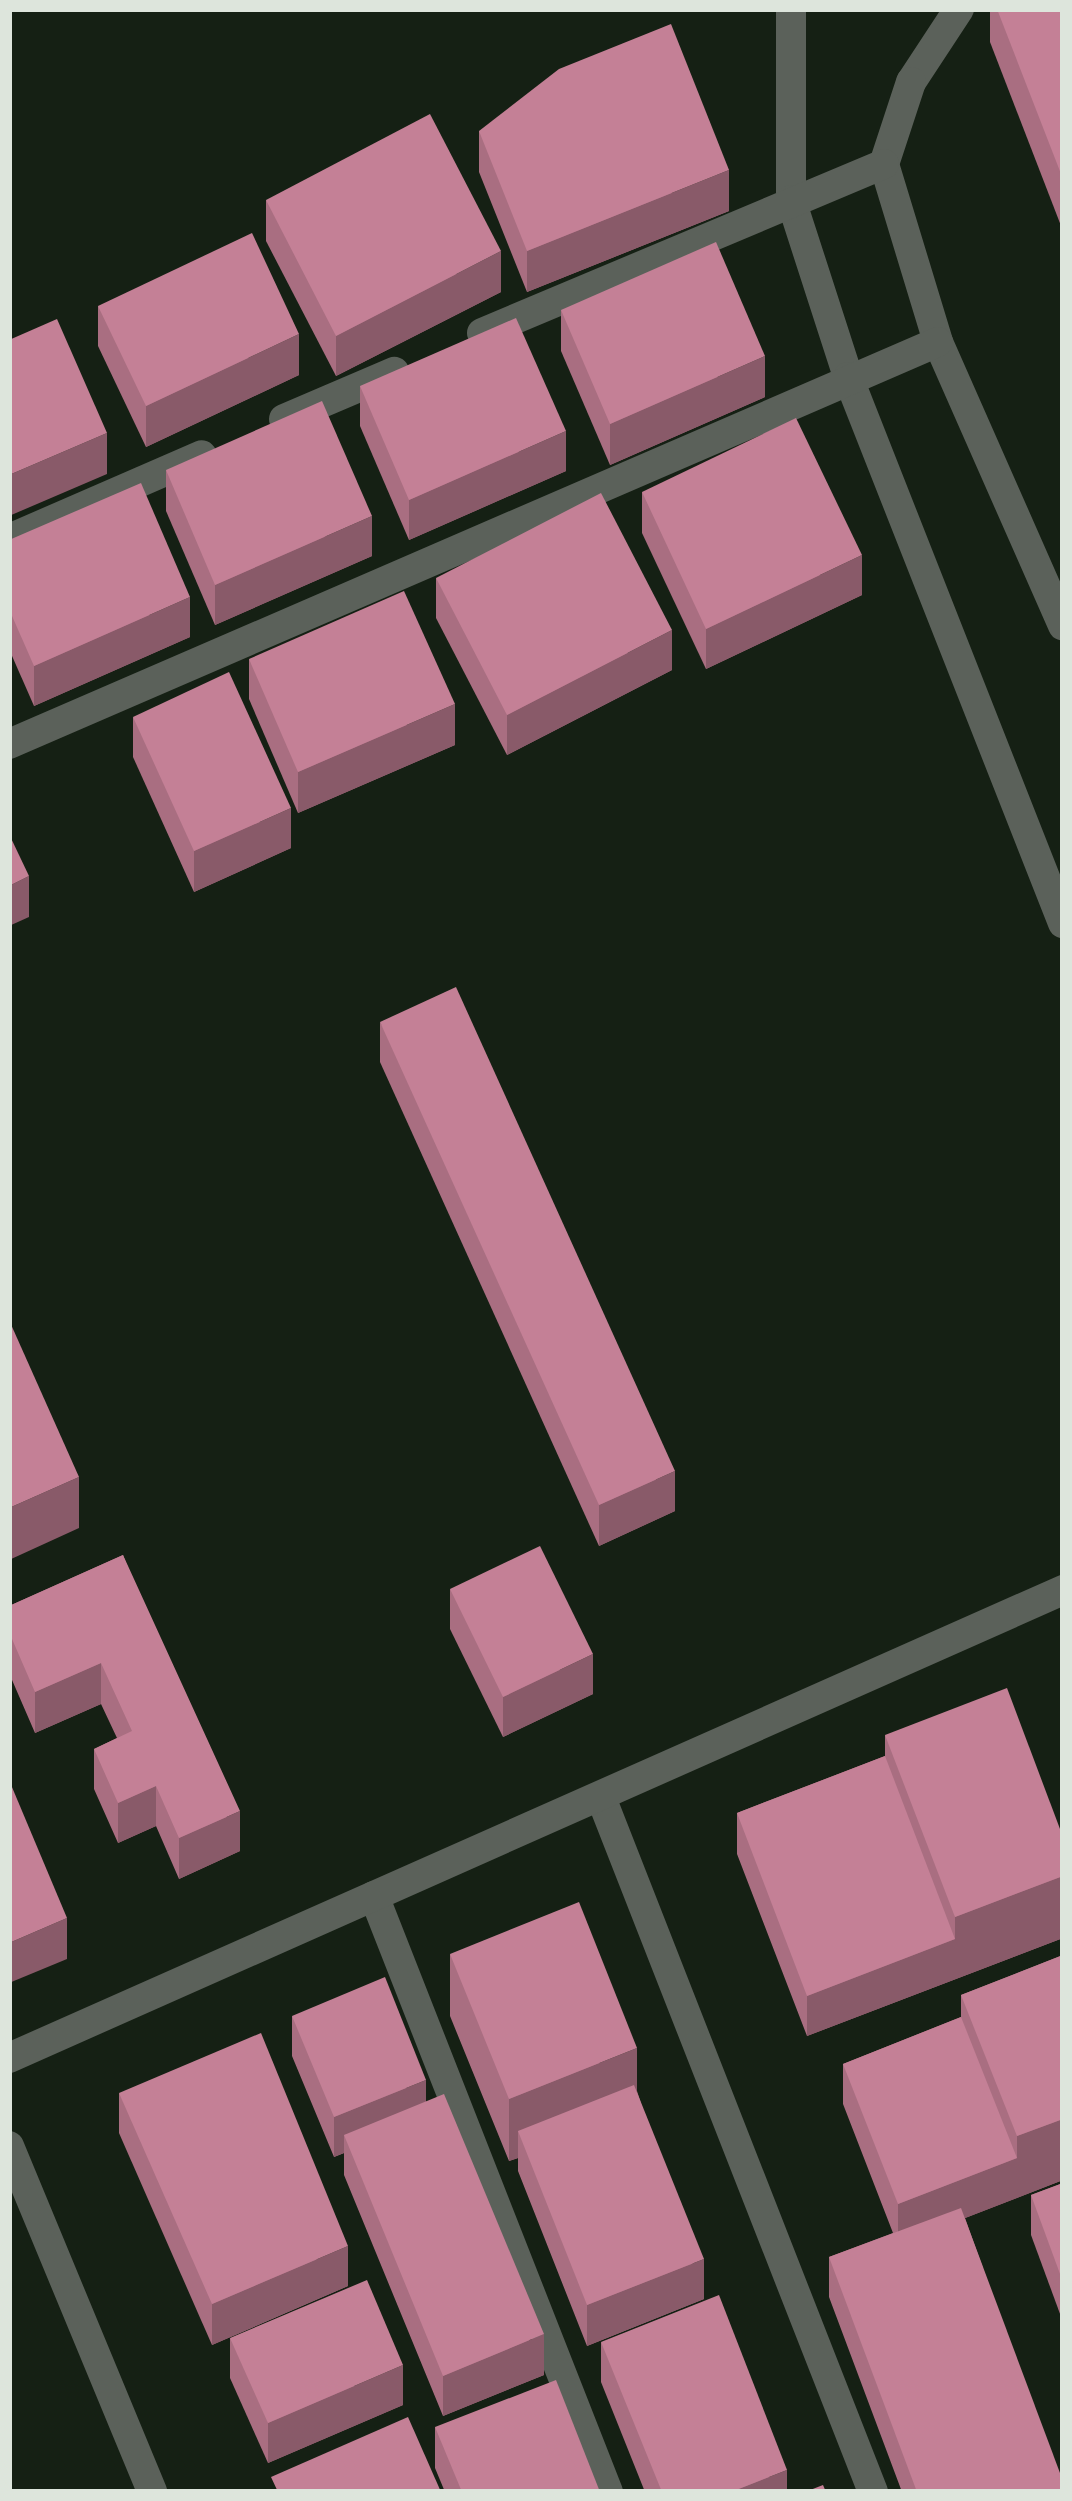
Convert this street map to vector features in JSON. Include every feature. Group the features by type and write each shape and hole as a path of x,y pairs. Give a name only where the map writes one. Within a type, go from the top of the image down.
{"street":[{"path":"791,9 791,200 848,377 1063,923"},
{"path":"958,9 911,82 884,164 938,342 1063,626"},
{"path":"9,539 884,164"},
{"path":"9,745 848,377 938,342"},
{"path":"9,2058 602,1800 1063,1590"},
{"path":"602,1800 873,2492"},
{"path":"374,1896 608,2492"},
{"path":"9,2146 152,2492"}],"building":[{"path":"997,9 1063,9 1063,179"},
{"path":"671,24 729,170 527,251 479,131 559,69"},
{"path":"430,114 501,251 336,336 266,200"},
{"path":"252,233 299,334 146,406 98,306"},
{"path":"716,242 765,356 610,424 561,310"},
{"path":"516,318 566,431 409,500 360,386"},
{"path":"57,319 107,433 9,475 9,340"},
{"path":"322,401 372,516 215,585 166,470"},
{"path":"796,418 862,555 706,629 642,492"},
{"path":"141,483 190,597 34,666 9,609 9,540"},
{"path":"601,493 672,630 507,715 436,578"},
{"path":"404,591 455,704 298,772 249,659"},
{"path":"229,672 291,808 194,851 133,717"},
{"path":"9,834 29,876 9,886"},
{"path":"456,987 675,1471 599,1505 380,1022"},
{"path":"9,1320 79,1477 9,1508"},
{"path":"540,1546 593,1654 503,1697 450,1589"},
{"path":"123,1555 240,1811 179,1838 156,1786 118,1803 94,1749 132,1731 101,1663 35,1692 9,1632 9,1606"},
{"path":"1007,1688 1063,1837 1063,1876 955,1917 885,1735"},
{"path":"885,1756 955,1939 807,1996 737,1813"},
{"path":"9,1780 67,1918 9,1943"},
{"path":"579,1902 637,2048 509,2099 450,1954"},
{"path":"1063,1955 1063,2119 1017,2136 961,1995"},
{"path":"385,1977 426,2080 334,2117 292,2016"},
{"path":"961,2017 1017,2158 898,2204 843,2064"},
{"path":"261,2033 348,2246 212,2304 119,2093"},
{"path":"634,2085 704,2259 587,2305 518,2131"},
{"path":"444,2094 544,2334 443,2376 344,2135"},
{"path":"1063,2183 1063,2282 1031,2195"},
{"path":"961,2208 1063,2481 1063,2492 917,2492 829,2257"},
{"path":"367,2280 403,2365 268,2423 230,2338"},
{"path":"719,2295 787,2470 731,2492 662,2492 601,2342"},
{"path":"556,2380 600,2492 462,2492 435,2427"},
{"path":"408,2417 441,2492 278,2492 271,2477"}]}
